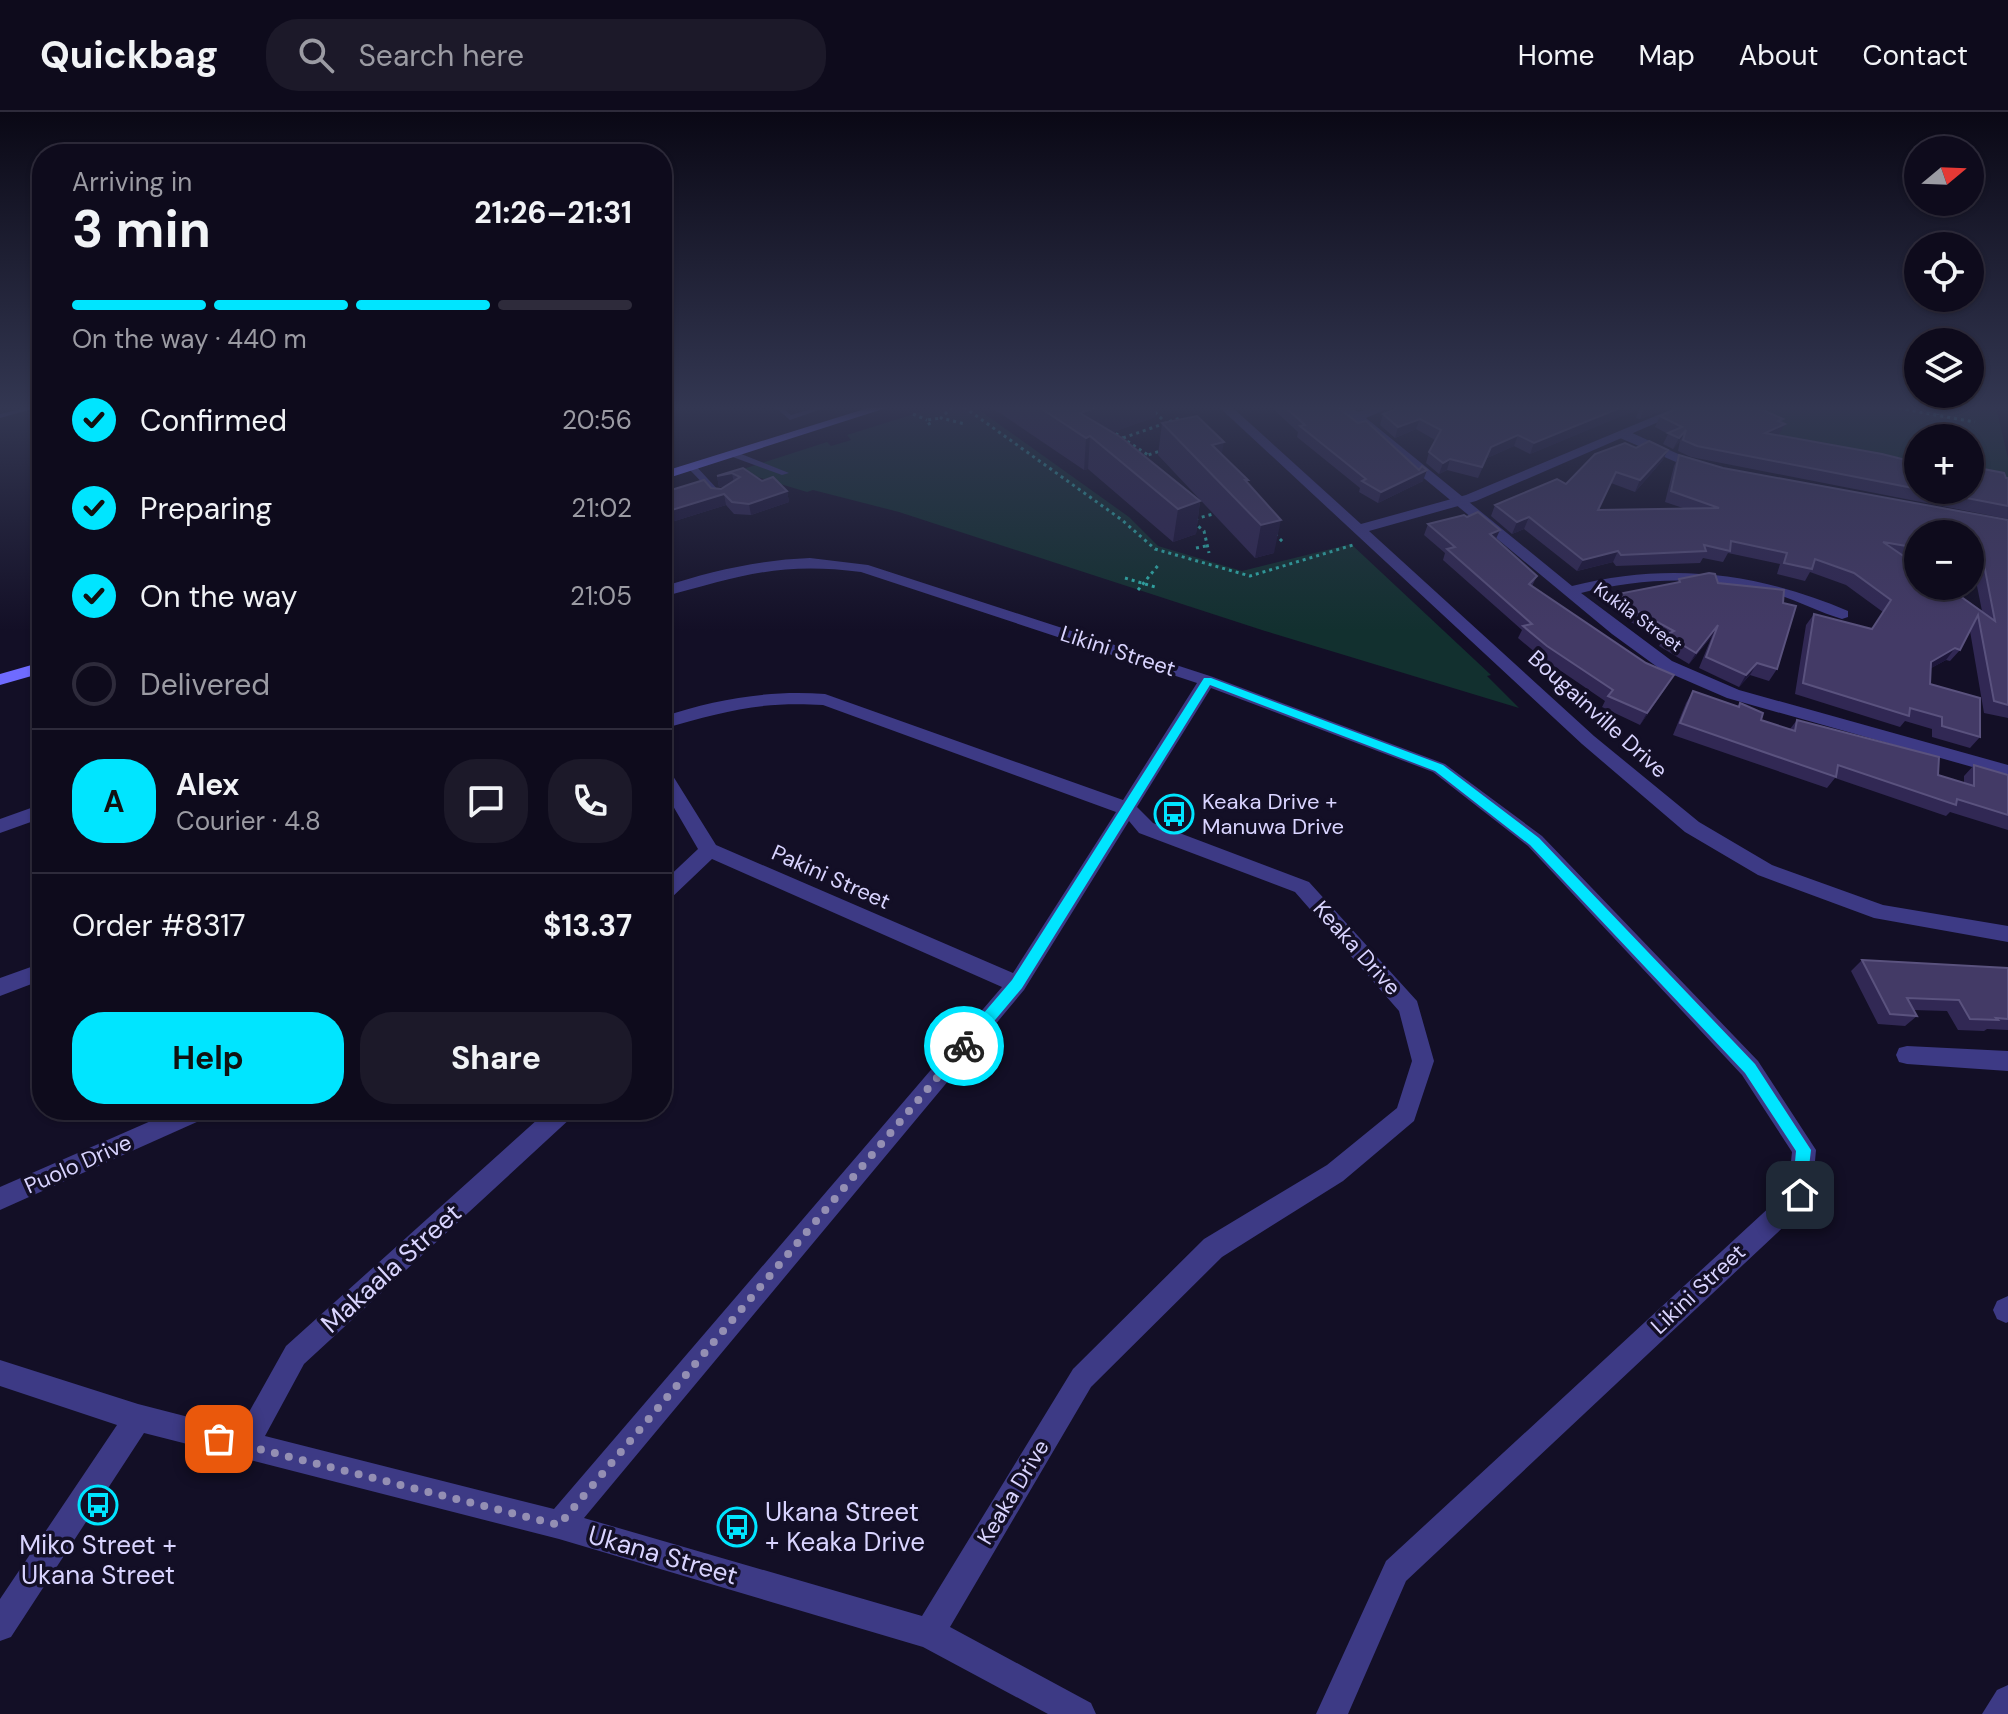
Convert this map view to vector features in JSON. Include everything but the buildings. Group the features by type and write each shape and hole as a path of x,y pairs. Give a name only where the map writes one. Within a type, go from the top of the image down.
{"main road":[{"path":"0,680 32,670"}],"street":[{"name":"Bougainville Drive","path":"1307,482 1652,796 1727,850 1765,870 1881,913 2008,934"},
{"name":"Kukila Street","path":"1434,482 1641,648 1698,681 1733,694 2008,771"},
{"path":"1359,529 1459,502 1509,482"},
{"name":"Likini Street","path":"672,589 753,565 810,561 863,568 1207,681 1439,768 1535,841 1750,1068 1804,1150 1800,1195 1396,1571 1332,1714"},
{"path":"1570,591 1643,576 1705,577 1791,593 1842,614"},
{"path":"559,1525 1017,984 1207,681"},
{"name":"Keaka Drive","path":"672,720 733,701 791,697 825,700 1128,809 1146,828 1302,887 1409,1007 1423,1061 1406,1114 1335,1173 1213,1248 1082,1378 929,1633"},
{"path":"672,789 709,850 672,885"},
{"path":"0,826 32,815"},
{"name":"Pakini Street","path":"709,850 1017,984"},
{"path":"0,987 32,975"},
{"path":"1907,1055 2008,1061"},
{"name":"Puolo Drive","path":"0,1199 178,1120"},
{"name":"Makaala Street","path":"245,1446 295,1355 553,1120"},
{"name":"Ukana Street","path":"0,1373 138,1418 559,1525 929,1633 1080,1714"},
{"path":"0,1626 138,1418"},
{"path":"1998,1714 2008,1701"}],"lane":[{"path":"706,482 719,495 735,489"}],"path":[{"path":"1069,482 1122,520 1155,549 1250,576 1353,545"},
{"path":"1209,553 1204,531 1190,520 1224,512"},
{"path":"1275,534 1284,543"},
{"path":"1196,548 1206,546"},
{"path":"1138,590 1160,563"},
{"path":"1125,578 1155,587"}],"green space":[{"path":"773,482 1080,482 1129,517 1158,546 1242,571 1351,544 1491,675 1487,676 1519,708 1265,631 899,512 813,490 807,492"}],"way so far":[{"path":"219,1439 559,1525 964,1046"}],"place":[{"name":"Keaka Drive + Manuwa Drive","path":"1174,814"},
{"name":"Miko Street + Ukana Street","path":"98,1505"},
{"name":"Ukana Street + Keaka Drive","path":"737,1527"}],"route":[{"path":"964,1046 1017,984 1207,681 1439,768 1535,841 1750,1068 1804,1150 1800,1195"}]}
